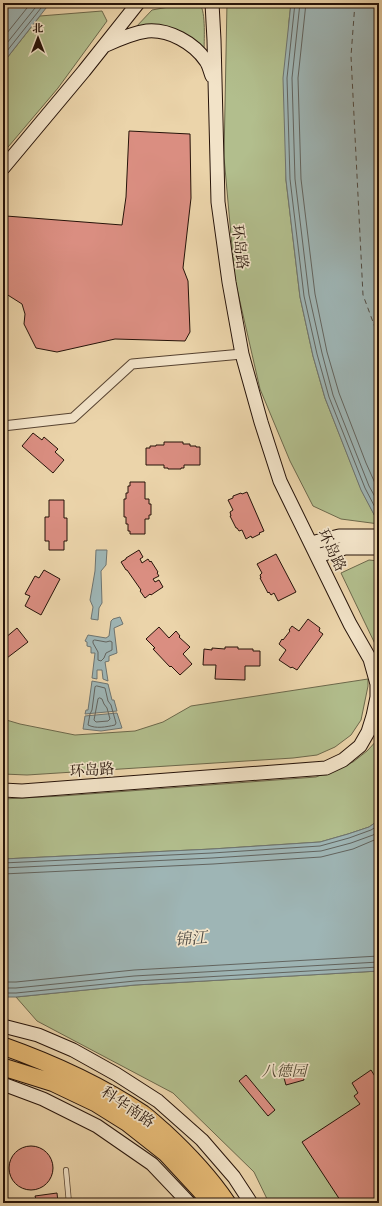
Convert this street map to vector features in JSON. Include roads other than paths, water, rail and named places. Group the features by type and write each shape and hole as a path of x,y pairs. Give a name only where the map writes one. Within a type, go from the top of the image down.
{"highway":[{"name":"科华南路","path":"3,1046 50,1065 95,1086 144,1115 184,1150 212,1181 227,1203"},
{"name":"科华南路","path":"3,1067 54,1083 96,1103 128,1122 166,1152 203,1193 210,1203"}],"street":[{"path":"3,168 138,3"},
{"name":"环岛路","path":"3,790 22,791 326,768 343,760 360,746 368,732 375,703 377,684 370,659 350,624 280,481 261,422 242,354 229,282 218,202 212,3"},
{"path":"104,46 131,34 148,31 165,33 179,38 194,48 206,62 215,83"},
{"path":"3,426 73,418 132,364 242,354"},
{"path":"311,543 339,536 379,536"},
{"path":"317,556 345,548 379,548"},
{"path":"3,1026 38,1035 73,1050 116,1074 158,1101 202,1140 234,1176 251,1203"},
{"path":"3,1084 43,1099 97,1126 152,1164 189,1203"}],"lane":[{"path":"66,1170 69,1203"}],"water":[{"path":"3,3 50,3 3,63"},
{"path":"291,3 379,3 379,524 361,490 325,398 313,356 300,297 286,180 283,78"},
{"path":"96,550 107,550 106,565 101,571 102,603 99,608 98,620 91,619 93,607 90,600 95,571"},
{"path":"120,617 123,624 114,628 117,653 109,656 109,661 105,662 108,681 103,679 102,670 97,670 97,679 92,678 95,653 91,653 91,647 87,646 87,642 85,641 88,635 106,638 109,636 111,621"},
{"path":"92,681 108,684 112,700 114,700 117,711 85,714 86,710 88,710"},
{"path":"117,713 122,728 101,731 83,729 85,716"},
{"name":"锦江","path":"379,820 379,971 135,985 3,997 3,859 212,849 320,842 369,827"}],"park label":[{"name":"八德园","path":"284,1071"}]}
